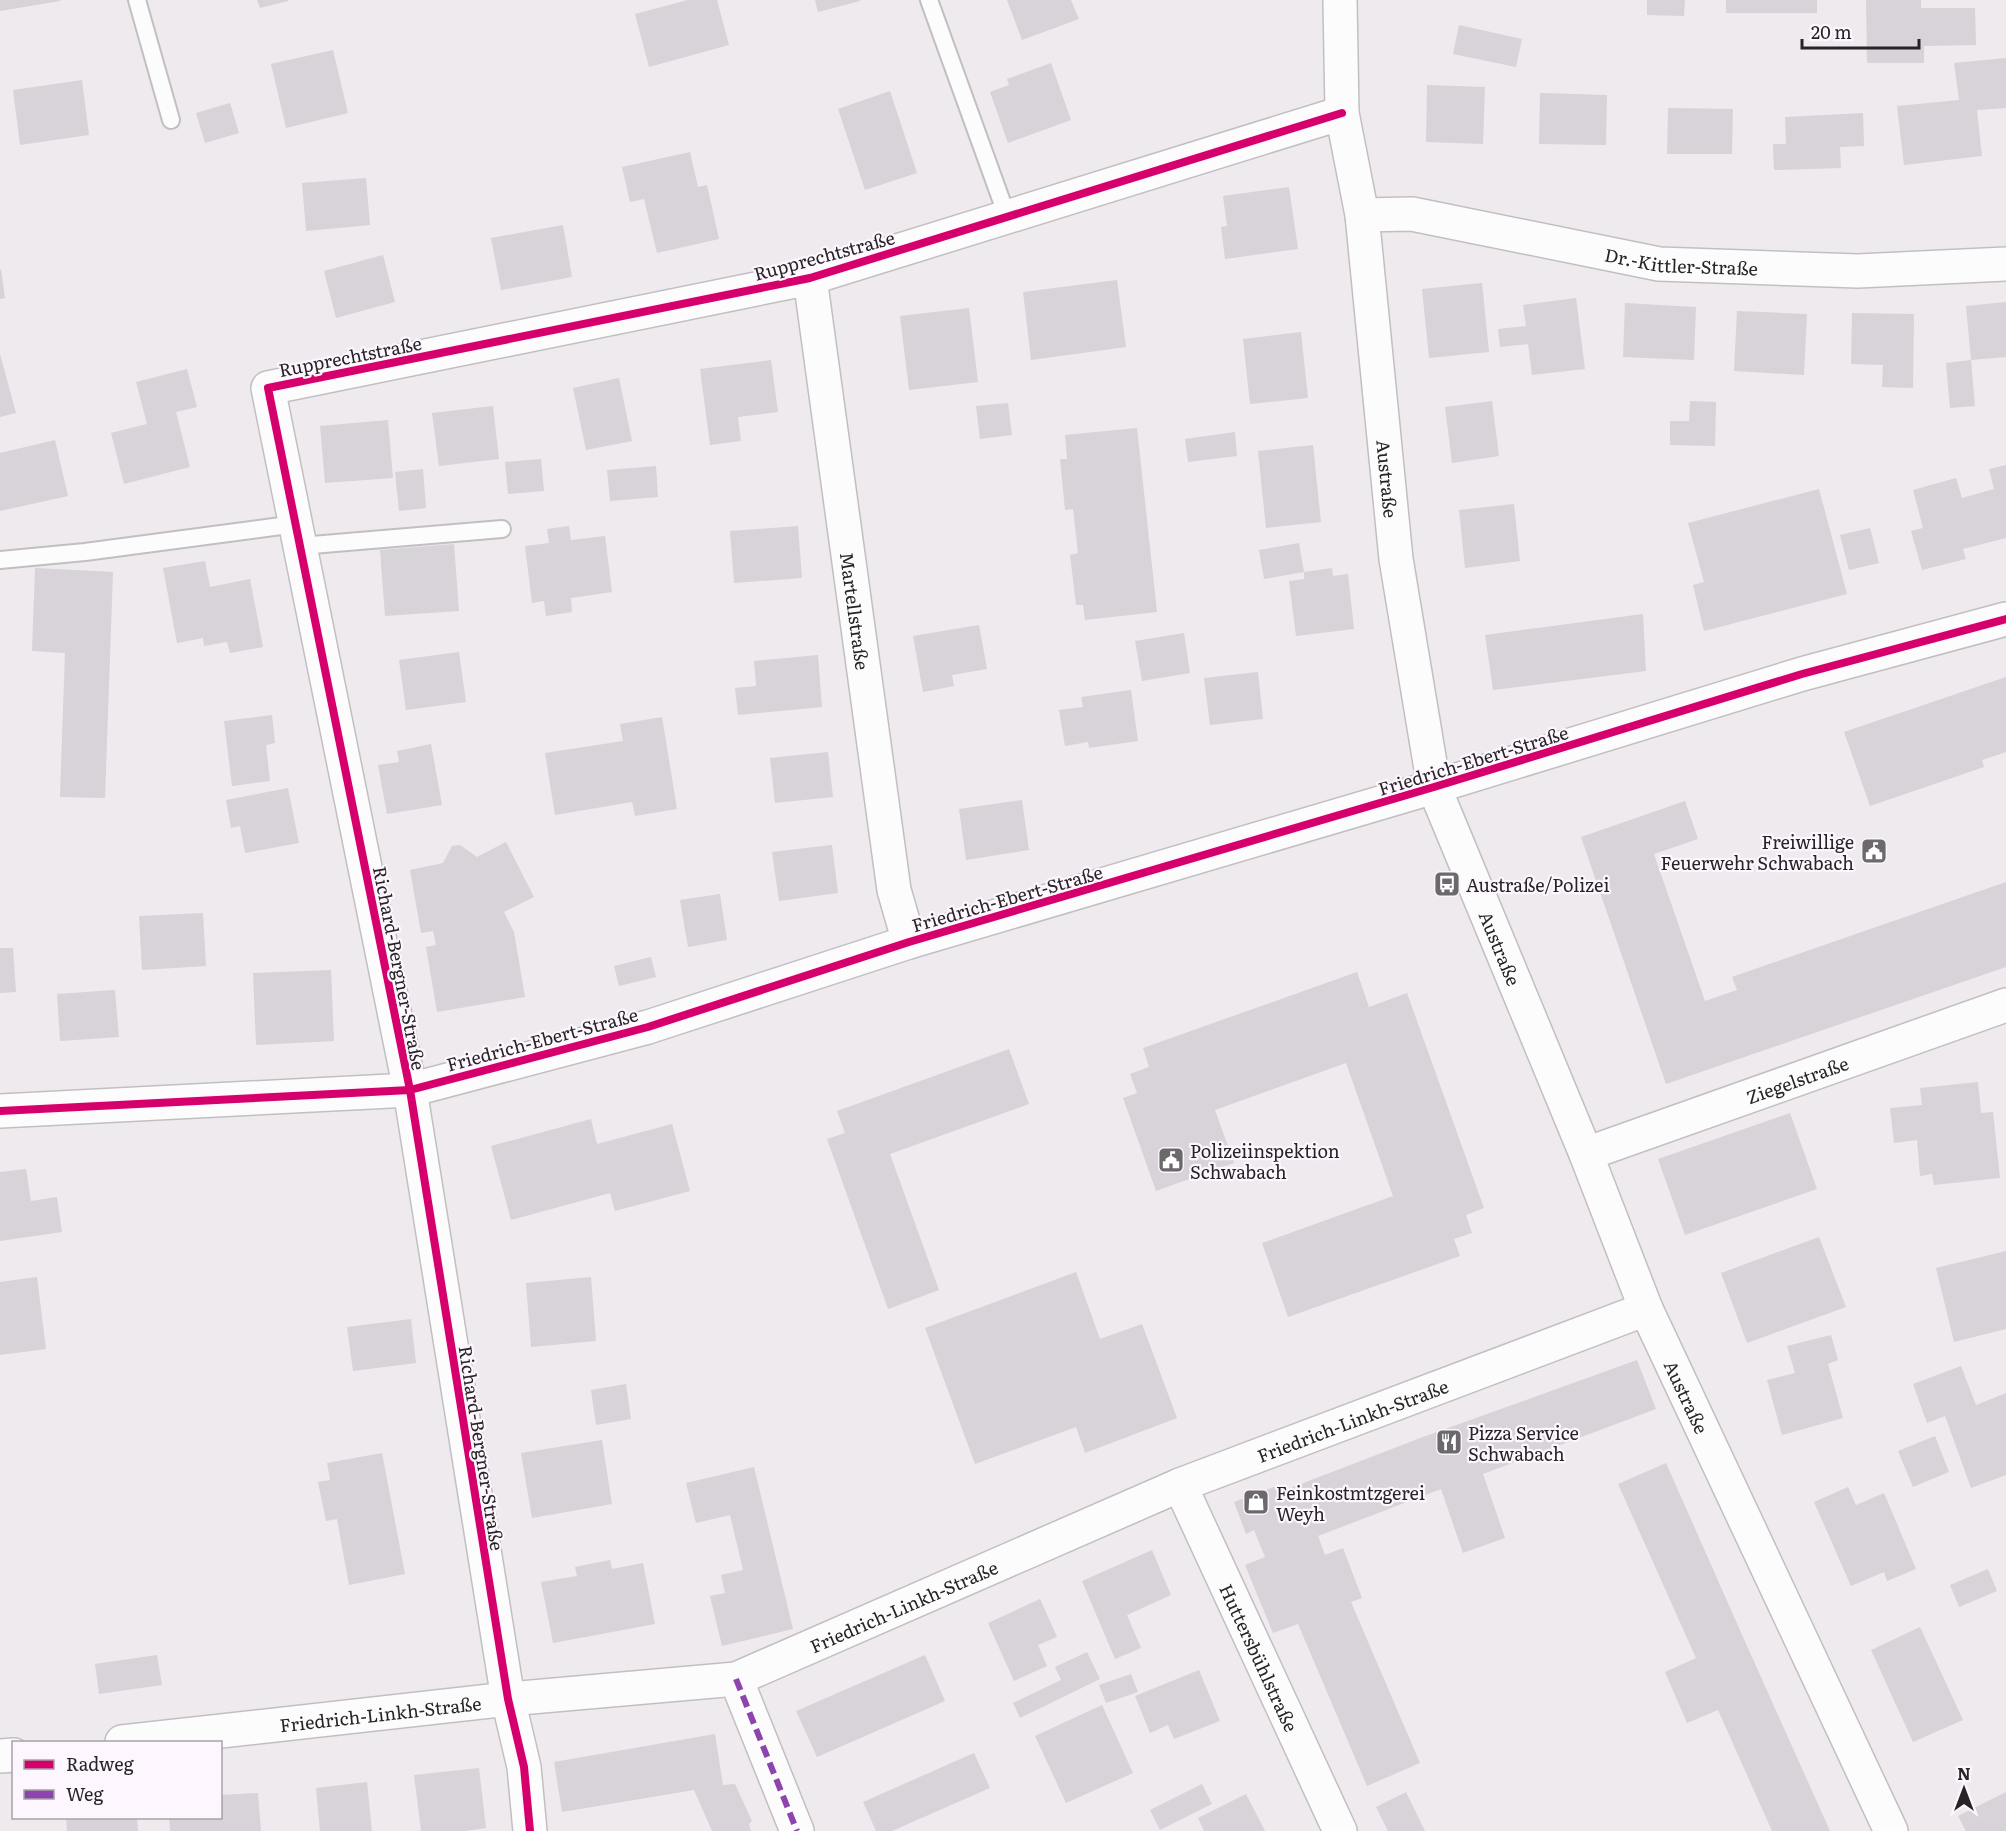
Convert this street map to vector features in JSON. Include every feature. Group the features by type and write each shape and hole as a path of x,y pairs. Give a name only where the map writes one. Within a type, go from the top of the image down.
{"street":[{"name":"Austraße","path":"1340,0 1342,113 1362,215 1396,559 1434,788 1586,1154 1646,1309 1891,1831"},
{"name":"Rupprechtstraße","path":"268,388 810,278 1342,113"},
{"name":"Dr.-Kittler-Straße","path":"1362,215 1413,214 1659,264 1858,271 2006,264"},
{"name":"Martellstraße","path":"810,278 894,890 909,942"},
{"name":"Richard-Bergner-Straße","path":"268,388 410,1090 508,1700 524,1767 530,1831"},
{"name":"Friedrich-Ebert-Straße","path":"0,1111 410,1090 648,1027 909,942 1434,788 1802,674 2006,619"},
{"name":"Ziegelstraße","path":"1586,1154 2006,1005"},
{"name":"Friedrich-Linkh-Straße","path":"140,1741 508,1700 736,1679 1180,1485 1646,1309"},
{"name":"Huttersbühlstraße","path":"1180,1485 1340,1831"},
{"path":"736,1679 797,1831"}],"lane":[{"path":"137,0 171,120"},
{"path":"929,0 1007,216"},
{"path":"0,560 298,535 502,529"}],"building":[{"path":"0,0 60,0 60,1 0,11"},
{"path":"257,0 288,0 288,1 260,8"},
{"path":"688,0 717,0 729,45 649,67 635,14"},
{"path":"815,0 860,0 860,1 818,12"},
{"path":"1007,0 1071,0 1079,19 1022,40"},
{"path":"1647,0 1685,0 1684,16 1647,15"},
{"path":"1726,0 1817,0 1817,13 1726,13"},
{"path":"1866,0 1921,0 1921,8 1975,8 1976,45 1924,46 1924,63 1867,63"},
{"path":"1459,25 1522,39 1516,67 1453,54"},
{"path":"333,50 348,113 286,128 271,64"},
{"path":"2006,58 2006,108 1977,110 1982,156 1904,165 1897,106 1959,100 1954,63"},
{"path":"1051,63 1071,120 1008,143 990,92 1009,85 1007,79"},
{"path":"82,80 89,135 20,145 13,90"},
{"path":"1427,85 1485,87 1483,144 1426,142"},
{"path":"890,91 917,173 865,190 838,109"},
{"path":"1540,93 1607,95 1606,145 1539,144"},
{"path":"230,103 239,133 205,143 196,113"},
{"path":"1668,108 1733,109 1732,154 1667,154"},
{"path":"1863,113 1864,146 1840,147 1841,168 1774,170 1773,144 1786,144 1785,117"},
{"path":"690,152 698,187 707,185 719,239 657,253 644,199 630,202 622,167"},
{"path":"366,178 370,225 306,231 302,183"},
{"path":"1289,187 1298,249 1225,259 1221,227 1227,226 1223,196"},
{"path":"563,225 572,277 501,290 491,238"},
{"path":"383,255 395,302 336,318 324,271"},
{"path":"0,270 5,298 0,299"},
{"path":"1117,280 1126,347 1031,360 1023,292"},
{"path":"1482,283 1489,352 1429,358 1422,289"},
{"path":"1576,298 1585,369 1532,375 1528,344 1500,347 1498,329 1526,326 1523,305"},
{"path":"2006,302 2006,357 1971,360 1966,306"},
{"path":"1625,303 1696,307 1694,360 1623,357"},
{"path":"969,308 978,382 909,390 900,316"},
{"path":"1737,311 1807,314 1804,375 1734,371"},
{"path":"1852,313 1914,314 1913,388 1882,387 1883,365 1851,364"},
{"path":"1301,332 1308,398 1250,404 1243,339"},
{"path":"0,354 16,413 0,417"},
{"path":"771,360 778,412 738,417 741,441 710,445 700,369"},
{"path":"1971,360 1975,406 1950,408 1946,363"},
{"path":"187,369 197,407 176,412 190,467 124,484 111,433 147,424 136,382"},
{"path":"619,378 632,441 586,450 573,388"},
{"path":"1492,401 1499,456 1452,463 1445,407"},
{"path":"1690,401 1716,402 1715,446 1670,445 1670,421 1689,421"},
{"path":"1008,403 1012,435 980,439 976,406"},
{"path":"493,406 499,459 439,466 432,413"},
{"path":"388,420 393,478 325,483 320,426"},
{"path":"1137,428 1157,612 1085,620 1083,605 1076,605 1070,555 1078,553 1073,509 1065,510 1060,459 1067,459 1065,435"},
{"path":"1235,432 1237,456 1188,462 1185,439"},
{"path":"55,440 68,496 0,511 0,453"},
{"path":"1313,445 1321,522 1266,528 1258,451"},
{"path":"541,459 544,491 508,494 505,462"},
{"path":"2006,465 2006,538 1963,549 1966,559 1922,570 1911,531 1923,528 1913,490 1956,478 1962,498 1994,489 1989,469"},
{"path":"656,466 658,497 610,501 607,470"},
{"path":"423,469 426,508 399,511 395,472"},
{"path":"1819,489 1847,594 1704,631 1693,585 1704,582 1688,523"},
{"path":"1514,504 1520,561 1465,568 1459,510"},
{"path":"569,526 571,540 605,536 612,592 571,598 572,612 546,616 544,601 532,603 525,546 549,543 547,529"},
{"path":"798,526 802,578 734,583 730,531"},
{"path":"1870,528 1879,563 1849,570 1840,535"},
{"path":"1299,543 1304,572 1264,579 1259,550"},
{"path":"454,544 459,611 385,616 380,550"},
{"path":"205,561 210,587 250,579 263,647 230,653 227,642 204,646 203,638 177,643 163,568"},
{"path":"35,568 113,572 105,798 60,797 65,653 32,651"},
{"path":"1332,568 1333,576 1348,574 1354,629 1296,636 1289,581 1304,579 1304,572"},
{"path":"1643,614 1646,671 1493,690 1485,635"},
{"path":"979,625 987,669 952,675 954,686 923,692 913,636"},
{"path":"1184,633 1190,673 1142,681 1135,641"},
{"path":"459,652 466,702 406,710 399,660"},
{"path":"818,655 822,707 738,715 735,688 756,686 754,661"},
{"path":"1258,672 1263,719 1210,725 1204,678"},
{"path":"2006,677 2006,752 1982,760 1984,767 1870,806 1844,732"},
{"path":"1131,690 1138,741 1089,748 1088,742 1065,746 1059,710 1083,707 1081,697"},
{"path":"272,715 275,743 266,745 270,781 232,786 224,721"},
{"path":"662,717 677,809 635,816 632,802 555,815 545,753 623,741 620,724"},
{"path":"431,744 442,805 387,814 378,765 399,762 397,751"},
{"path":"828,752 833,797 775,803 770,758"},
{"path":"288,788 299,843 245,853 240,826 231,828 226,800"},
{"path":"1022,800 1029,850 966,860 959,809"},
{"path":"1685,801 1698,839 1654,854 1705,1001 1737,990 1732,977 2006,882 2006,967 1666,1084 1581,837"},
{"path":"506,842 534,897 504,912 514,932 525,997 437,1012 426,947 436,945 433,931 421,933 410,870 443,863 452,846 460,845 477,857"},
{"path":"832,845 838,893 779,901 772,852"},
{"path":"720,894 727,940 688,947 680,900"},
{"path":"203,913 206,966 142,970 139,916"},
{"path":"0,948 13,948 16,992 0,993"},
{"path":"651,957 656,977 619,986 614,966"},
{"path":"331,970 334,1041 256,1045 253,973"},
{"path":"1357,972 1369,1007 1407,993 1484,1208 1466,1215 1472,1233 1454,1239 1460,1256 1288,1317 1262,1243 1393,1196 1346,1063 1215,1110 1234,1163 1156,1191 1123,1098 1137,1093 1130,1074 1149,1067 1143,1048"},
{"path":"115,990 119,1037 60,1041 57,994"},
{"path":"1009,1049 1029,1104 890,1154 939,1290 888,1309 827,1139 845,1133 837,1111"},
{"path":"1978,1082 1981,1113 1993,1112 2000,1178 1934,1185 1932,1174 1920,1176 1917,1140 1894,1143 1890,1108 1922,1105 1920,1088"},
{"path":"1790,1113 1817,1189 1685,1235 1658,1159"},
{"path":"591,1119 597,1144 672,1124 690,1191 615,1211 610,1193 511,1220 491,1146"},
{"path":"26,1169 31,1201 57,1197 62,1232 0,1241 0,1172"},
{"path":"1819,1237 1846,1307 1747,1343 1721,1273"},
{"path":"2006,1251 2006,1329 1954,1342 1936,1268"},
{"path":"1076,1272 1100,1339 1142,1324 1177,1418 1085,1453 1076,1427 975,1464 925,1328"},
{"path":"37,1277 46,1349 0,1355 0,1282"},
{"path":"591,1277 596,1341 531,1347 526,1283"},
{"path":"411,1319 416,1363 353,1371 347,1327"},
{"path":"1831,1335 1838,1360 1828,1364 1843,1418 1782,1435 1767,1380 1795,1373 1787,1346"},
{"path":"1637,1360 1656,1409 1483,1474 1505,1538 1463,1553 1441,1489 1318,1536 1325,1555 1343,1548 1362,1598 1351,1602 1420,1763 1367,1786 1298,1624 1273,1633 1245,1565 1265,1557 1254,1530 1246,1534 1234,1502 1277,1486 1280,1492 1423,1437"},
{"path":"1961,1366 1976,1405 2006,1393 2006,1475 1971,1488 1945,1416 1927,1423 1913,1384"},
{"path":"626,1384 631,1419 596,1425 591,1390"},
{"path":"1935,1436 1949,1472 1913,1487 1898,1451"},
{"path":"602,1440 612,1504 532,1518 521,1453"},
{"path":"382,1453 405,1574 349,1585 337,1519 326,1521 318,1482 330,1480 327,1463"},
{"path":"1666,1463 1830,1831 1772,1831 1718,1710 1687,1723 1665,1672 1696,1658 1618,1484"},
{"path":"754,1467 793,1629 722,1646 710,1596 725,1593 721,1575 743,1570 730,1515 696,1523 686,1483"},
{"path":"1848,1487 1856,1505 1884,1493 1916,1569 1887,1581 1884,1572 1851,1586 1814,1502"},
{"path":"1152,1550 1171,1595 1127,1615 1141,1648 1115,1659 1082,1581"},
{"path":"610,1560 612,1569 643,1563 655,1624 553,1643 541,1582 577,1576 575,1567"},
{"path":"1988,1569 1997,1591 1959,1607 1950,1585"},
{"path":"1040,1599 1057,1637 1038,1645 1047,1666 1014,1681 988,1623"},
{"path":"1920,1627 1963,1720 1913,1742 1871,1650"},
{"path":"1087,1652 1100,1679 1020,1718 1013,1703 1061,1680 1055,1667"},
{"path":"157,1655 162,1685 99,1694 95,1664"},
{"path":"925,1655 945,1701 817,1757 796,1711"},
{"path":"1199,1670 1220,1721 1174,1739 1168,1725 1150,1733 1135,1696"},
{"path":"1131,1674 1138,1692 1106,1703 1099,1685"},
{"path":"1102,1705 1133,1773 1066,1803 1035,1736"},
{"path":"715,1734 723,1785 735,1784 752,1821 749,1824 751,1831 712,1831 694,1790 562,1812 554,1762"},
{"path":"974,1753 990,1788 892,1831 876,1831 863,1802"},
{"path":"479,1768 486,1828 465,1831 421,1831 414,1775"},
{"path":"367,1782 372,1831 320,1831 316,1788"},
{"path":"1202,1784 1212,1804 1160,1830 1150,1810"},
{"path":"1406,1792 1425,1831 1388,1831 1376,1807"},
{"path":"2006,1792 2006,1831 1966,1831 1958,1816"},
{"path":"258,1793 261,1831 170,1831 169,1819 222,1819 222,1795"},
{"path":"1246,1794 1265,1831 1204,1831 1198,1818"},
{"path":"66,1819 137,1819 138,1831 67,1831"}],"marked path":[{"path":"736,1679 797,1831"}],"cycle path":[{"path":"530,1831 524,1767 508,1699 410,1090 268,388 810,278 1342,113"},
{"path":"0,1111 410,1090 648,1027 909,942 1434,787 1802,674 2006,619"}],"place":[{"name":"Freiwillige Feuerwehr Schwabach","path":"1874,851"},
{"name":"Austraße/Polizei","path":"1447,884"},
{"name":"Polizeiinspektion Schwabach","path":"1171,1160"},
{"name":"Pizza Service Schwabach","path":"1449,1442"},
{"name":"Feinkostmtzgerei Weyh","path":"1256,1502"}]}
